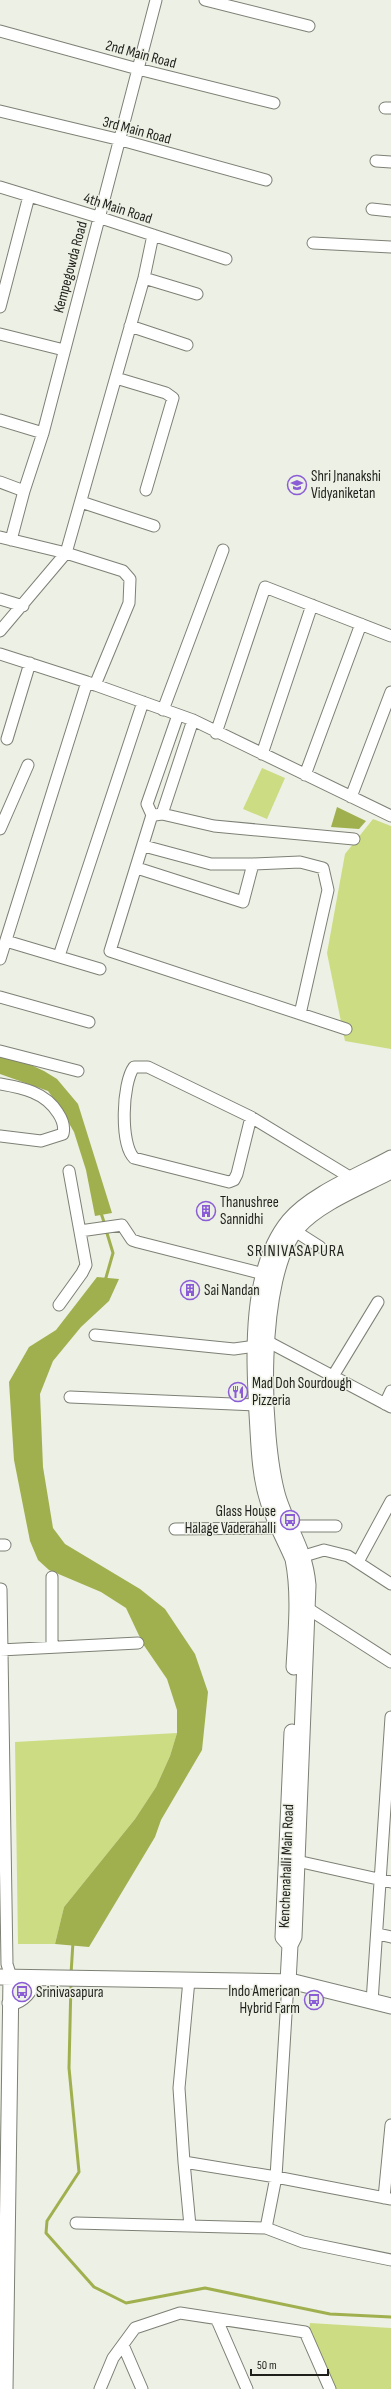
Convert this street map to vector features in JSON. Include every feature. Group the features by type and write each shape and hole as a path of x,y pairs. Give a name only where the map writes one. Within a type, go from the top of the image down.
{"main road":[{"name":"Kenchenahalli Main Road","path":"391,1158 318,1197 293,1217 277,1239 264,1274 260,1341 257,1405 260,1463 268,1501 285,1527 304,1556 308,1585 302,1607 283,1937 290,1945 294,1937 297,1861 302,1607 294,1564 285,1527 278,1498 270,1461 266,1375 260,1341 274,1279 287,1244 295,1231 305,1220 323,1207 391,1171"},
{"path":"288,1982 290,1945"},
{"path":"5,2389 4,2166 10,2003 4,1972 33,1978 288,1982 391,2006"},
{"path":"10,2003 24,1997 30,1988 33,1978"}],"street":[{"name":"Kempegowda Road","path":"11,540 24,491 43,432 98,217 121,140 156,0"},
{"path":"206,0 309,26"},
{"name":"2nd Main Road","path":"0,31 138,69 274,103"},
{"name":"3rd Main Road","path":"0,111 121,140 266,180"},
{"path":"376,160 391,162"},
{"name":"4th Main Road","path":"0,187 226,259"},
{"path":"0,307 29,196"},
{"path":"372,209 391,210"},
{"path":"0,631 66,554 144,278 154,235"},
{"path":"313,243 391,247"},
{"path":"144,278 198,294"},
{"path":"130,326 187,345"},
{"path":"0,334 64,350"},
{"path":"116,378 166,393 173,398 146,490"},
{"path":"0,420 43,432"},
{"path":"0,482 24,491"},
{"path":"81,502 154,526"},
{"path":"0,537 124,571 130,579 128,603 91,683 0,959"},
{"path":"163,710 223,550"},
{"path":"216,733 266,587 391,636"},
{"path":"0,599 23,606"},
{"path":"262,754 312,605"},
{"path":"305,776 361,624"},
{"path":"0,654 91,683 193,720 216,733 391,816"},
{"path":"7,739 30,663"},
{"path":"351,797 391,692"},
{"path":"59,956 143,702"},
{"path":"178,715 147,804 157,814 214,826 354,839"},
{"path":"193,720 144,846 110,951 346,1029"},
{"path":"0,829 28,765"},
{"path":"144,846 211,864 300,862 323,868 328,890 300,1014"},
{"path":"137,868 243,902 253,864"},
{"path":"6,942 100,969"},
{"path":"0,997 89,1022"},
{"path":"0,1051 78,1071"},
{"path":"251,1117 234,1180 229,1182 134,1158 130,1154 126,1140 125,1107 129,1073 134,1067 148,1067 251,1117 353,1179"},
{"path":"0,1084 45,1097 56,1110 64,1127 63,1134 53,1139 41,1141 0,1136"},
{"path":"60,1305 86,1265 68,1171"},
{"path":"80,1231 122,1225 132,1240 264,1274"},
{"path":"295,1231 320,1247"},
{"path":"333,1376 378,1302"},
{"path":"95,1335 234,1349 260,1341 333,1376 388,1405 391,1391"},
{"path":"70,1397 257,1405"},
{"path":"358,1562 391,1500"},
{"path":"175,1529 336,1526"},
{"path":"304,1556 324,1550 348,1556 391,1584"},
{"path":"52,1577 52,1647"},
{"path":"2,1589 1,1650 4,1972"},
{"path":"302,1607 391,1662"},
{"path":"1,1650 138,1643"},
{"path":"372,2002 378,1934 386,1881 391,1717"},
{"path":"297,1861 386,1881"},
{"path":"378,1934 391,1937"},
{"path":"189,1980 179,2088 190,2226"},
{"path":"266,2228 276,2177 288,1982"},
{"path":"184,2162 276,2177 388,2199 391,2124"},
{"path":"76,2223 266,2228 303,2242 391,2260"},
{"path":"100,2389 113,2358 135,2328 180,2313 217,2320 305,2332 330,2389"},
{"path":"217,2320 247,2389"},
{"path":"123,2345 142,2389"}],"shaded area":[{"path":"262,768 285,778 267,819 243,809"},
{"path":"337,807 366,821 359,829 331,827"},
{"path":"373,819 391,826 391,1049 345,1041 327,953 345,854"},
{"path":"0,1056 20,1060 57,1079 78,1104 112,1213 95,1216 86,1170 74,1132 59,1106 48,1091 0,1074"},
{"path":"97,1277 119,1279 109,1301 81,1327 53,1361 40,1394 43,1467 53,1528 65,1544 140,1589 165,1609 195,1654 208,1692 202,1750 161,1820 155,1837 89,1947 55,1944 64,1907 135,1819 156,1787 170,1756 177,1733 177,1710 167,1679 143,1644 126,1608 101,1592 49,1570 38,1560 30,1541 14,1460 9,1382 29,1347 56,1330"},
{"path":"177,1733 170,1756 156,1787 135,1819 64,1907 55,1944 18,1944 15,1742"},
{"path":"310,2323 391,2328 391,2389 334,2389 309,2332"}],"waterway":[{"path":"101,1213 105,1225"},
{"path":"105,1281 113,1253 106,1230"},
{"path":"71,1974 73,1942"},
{"path":"71,1982 69,2068 79,2172 47,2221 46,2233 94,2287 126,2303 205,2288 330,2314 391,2317"}],"place":[{"name":"Shri Jnanakshi Vidyaniketan","path":"297,485"},
{"name":"Thanushree Sannidhi","path":"206,1211"},
{"name":"Sai Nandan","path":"190,1290"},
{"name":"Mad Doh Sourdough Pizzeria","path":"238,1392"},
{"name":"Glass House Halage Vaderahalli","path":"290,1520"},
{"name":"Srinivasapura","path":"22,1992"},
{"name":"Indo American Hybrid Farm","path":"314,2000"}],"district":[{"name":"SRINIVASAPURA","path":"296,1250"}]}
